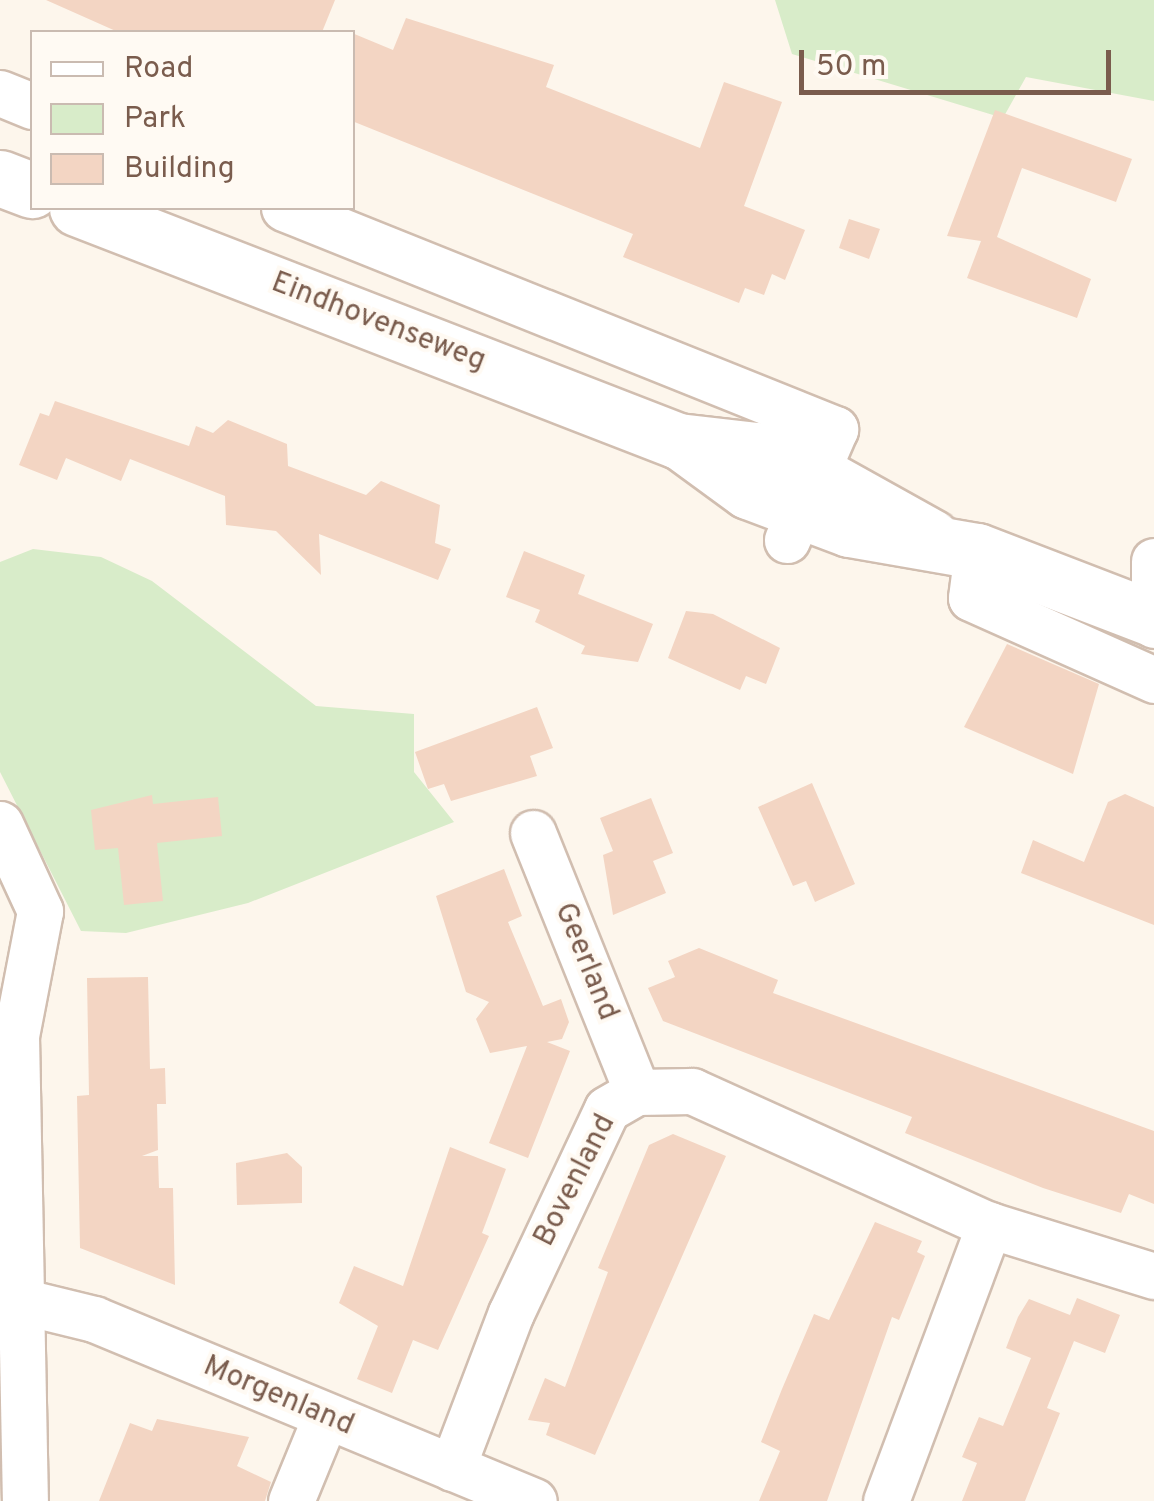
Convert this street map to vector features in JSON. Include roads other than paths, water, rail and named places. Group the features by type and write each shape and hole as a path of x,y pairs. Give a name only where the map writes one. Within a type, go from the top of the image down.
{"main road":[{"path":"0,178 30,189"},
{"name":"Eindhovenseweg","path":"82,210 678,440 756,450 809,488 960,562 1154,621"}],"street":[{"path":"0,93 30,105"},
{"name":"Eindhovenseweg","path":"288,210 809,488"},
{"name":"Eindhovenseweg","path":"1154,561 1154,621"},
{"name":"Eindhovenseweg","path":"960,562 1154,680"},
{"path":"0,824 40,912 16,1036 10,1298 25,1501"},
{"name":"Geerland","path":"533,833 637,1092"},
{"name":"Bovenland","path":"452,1468 511,1313 607,1110 637,1092 692,1091 989,1225 1154,1276"},
{"path":"886,1501 989,1225"},
{"name":"Morgenland","path":"10,1298 94,1319 534,1501"},
{"path":"291,1501 326,1418"}]}
